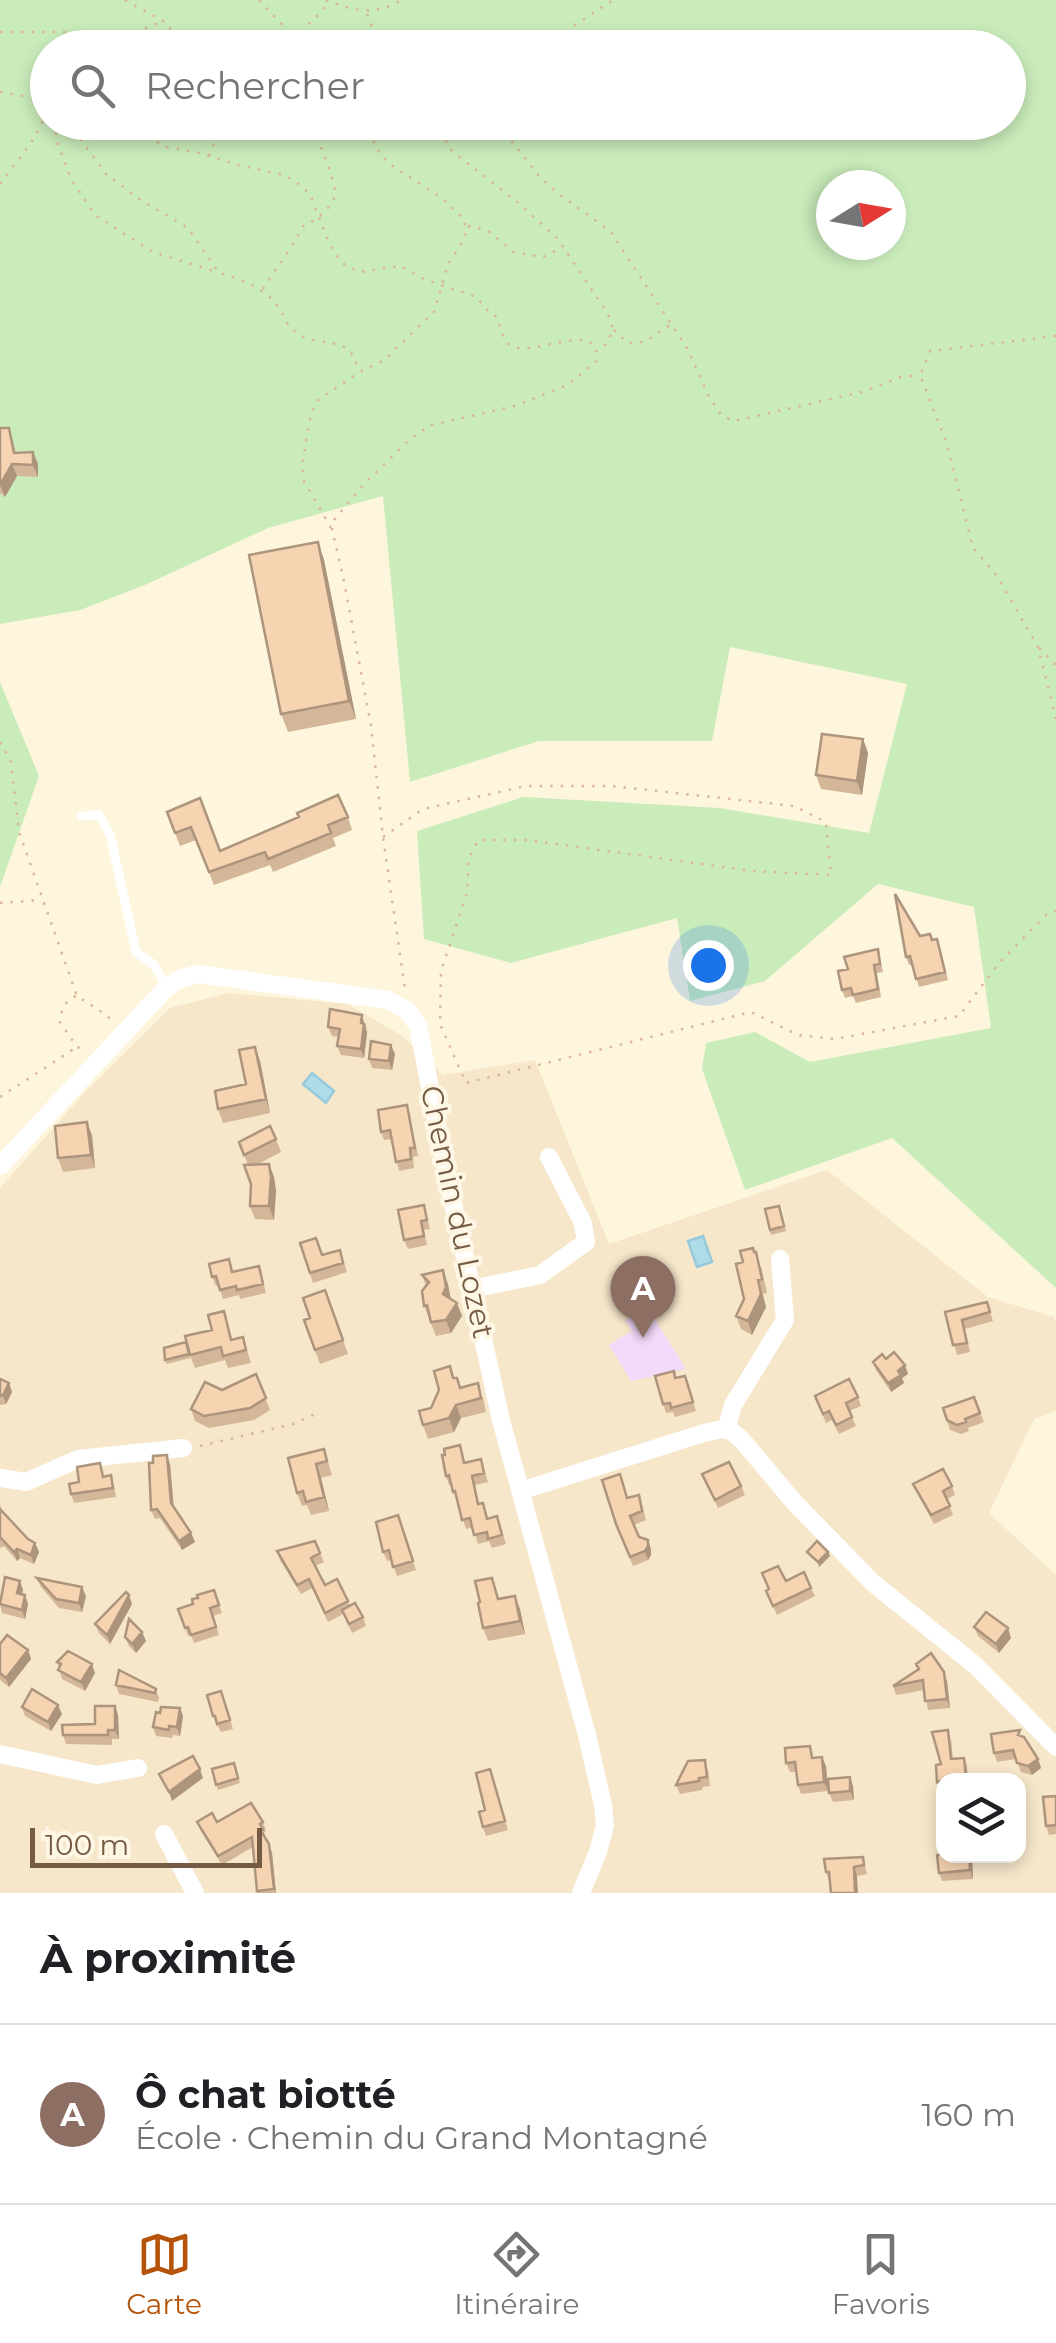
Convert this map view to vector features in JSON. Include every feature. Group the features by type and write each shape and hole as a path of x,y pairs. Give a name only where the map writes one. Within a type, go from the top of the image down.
{"street":[{"path":"0,1166 167,987 180,979 198,974 354,994 388,1000 408,1010"},
{"name":"Chemin du Lozet","path":"408,1010 423,1040 450,1190 500,1420 603,1805 605,1825 581,1893"},
{"path":"471,1290 540,1274 586,1242 583,1224 548,1156"},
{"path":"726,1430 733,1405 785,1320 780,1259"},
{"path":"520,1491 704,1432 726,1430 742,1440 794,1502 873,1584 975,1665 1056,1748"},
{"path":"0,1478 26,1482 78,1460 183,1448"},
{"path":"0,1754 98,1775 138,1768"},
{"path":"164,1834 195,1893"}],"lane":[{"path":"82,816 100,815 110,834 136,952 154,964 167,987"}],"path":[{"path":"125,0 171,30"},
{"path":"259,0 287,30"},
{"path":"303,30 321,14 328,0 367,12 401,0"},
{"path":"570,30 613,0"},
{"path":"367,12 374,30"},
{"path":"141,30 162,21"},
{"path":"0,32 30,32"},
{"path":"0,92 30,97"},
{"path":"0,184 33,140"},
{"path":"56,140 71,179 95,215 154,252 241,279 280,309 295,332 308,340 335,342 347,348 356,360 358,373"},
{"path":"81,140 106,174 188,228 218,272"},
{"path":"154,140 167,147 290,178 307,192 320,214 330,245 346,266 360,272 400,266 482,300 491,314 497,316 508,343 519,349 576,339 590,343 598,353 598,361 567,385 515,406 432,425 410,439 365,483 334,520 332,529"},
{"path":"209,156 218,140"},
{"path":"262,292 304,225 332,204 335,191 317,140"},
{"path":"374,140 388,164 442,198 464,219 466,226 460,246 448,264 434,312 384,360 316,401 302,466 304,481 332,529 344,581 371,726 408,1010"},
{"path":"446,140 452,151 557,238 608,314 613,329 627,342 644,342 671,324"},
{"path":"512,140 539,176 610,231 687,348 722,416 734,422 920,375"},
{"path":"466,226 487,230 514,252 543,257 563,247"},
{"path":"598,353 613,329"},
{"path":"1056,336 930,350 920,375 947,444 973,548 997,576 1038,647 1056,665"},
{"path":"1038,647 1056,720"},
{"path":"0,742 11,762 19,832 77,996 108,1016 114,1044 93,1050 76,1047 0,1097"},
{"path":"383,837 423,809 526,786 612,786 794,806 826,822 831,874 752,870 527,840 478,840 469,858 467,893 441,971 440,1024 466,1083 752,1012 798,1035 835,1040 958,1016 999,963 1046,915 1056,911"},
{"path":"0,903 44,900"},
{"path":"76,1047 60,1022 68,1000 77,996"},
{"path":"183,1448 218,1444 293,1424 318,1413"}],"shaded area":[{"path":"229,993 347,1004 401,1035 443,1075 535,1060 609,1244 827,1170 988,1297 1054,1317 1056,1411 1034,1419 989,1513 1056,1575 1056,1893 0,1893 0,1188 86,1091 170,1008"},
{"path":"647,1307 686,1369 631,1381 609,1345 632,1331 625,1320"}],"green space":[{"path":"0,0 1056,0 1056,1288 892,1138 745,1190 702,1069 706,1043 755,1032 810,1062 991,1028 974,907 878,884 765,981 690,1001 677,918 511,963 424,939 417,831 523,797 720,808 869,833 907,684 730,647 712,741 539,741 410,782 383,496 268,528 145,585 80,610 0,624"},
{"path":"0,682 39,776 0,887"}],"water":[{"path":"312,1073 334,1091 326,1103 303,1084"},
{"path":"703,1236 712,1262 697,1267 688,1241"}],"building":[{"path":"0,428 9,428 14,453 33,452 33,465 12,464 0,485"},
{"path":"318,542 349,701 281,714 249,555"},
{"path":"822,734 863,739 857,781 816,775"},
{"path":"338,795 348,817 328,825 331,833 268,859 265,852 209,872 191,827 175,833 167,812 200,798 220,851 299,817 297,813"},
{"path":"895,894 920,936 930,934 932,940 937,939 945,972 916,979 910,956 906,957"},
{"path":"878,949 880,964 874,965 878,989 853,995 851,988 842,990 838,971 848,969 844,957"},
{"path":"330,1009 362,1015 361,1049 337,1046 340,1029 328,1027"},
{"path":"371,1041 391,1045 389,1061 369,1059"},
{"path":"255,1047 266,1099 218,1109 215,1091 246,1084 239,1050"},
{"path":"407,1105 415,1148 410,1148 411,1159 396,1162 390,1130 381,1132 378,1110"},
{"path":"87,1122 91,1155 58,1158 55,1126"},
{"path":"270,1126 276,1139 244,1155 239,1142"},
{"path":"269,1164 269,1206 250,1206 251,1184 244,1165"},
{"path":"424,1205 424,1236 404,1240 398,1210"},
{"path":"779,1206 784,1226 770,1230 765,1209"},
{"path":"316,1238 322,1255 340,1250 343,1263 310,1273 300,1243"},
{"path":"753,1248 762,1279 758,1280 761,1294 748,1321 736,1316 744,1299 736,1264 743,1262 740,1251"},
{"path":"229,1259 232,1272 259,1266 263,1284 220,1290 209,1264"},
{"path":"443,1270 443,1294 457,1303 446,1320 431,1322 422,1291 429,1282 422,1275"},
{"path":"325,1290 343,1340 315,1350 304,1320 310,1318 303,1298"},
{"path":"987,1302 990,1312 962,1320 967,1343 953,1345 945,1312"},
{"path":"224,1311 231,1340 243,1337 246,1350 223,1356 221,1347 190,1355 185,1336 212,1330 208,1315"},
{"path":"186,1342 189,1354 165,1360 164,1348"},
{"path":"894,1352 905,1365 898,1371 901,1375 888,1383 873,1362 882,1354 886,1359"},
{"path":"450,1366 460,1388 478,1383 481,1398 456,1405 449,1418 423,1425 419,1411 431,1408 439,1390 434,1371"},
{"path":"674,1371 675,1378 685,1376 693,1402 671,1408 670,1403 663,1404 655,1376"},
{"path":"256,1374 266,1398 250,1408 204,1416 191,1409 205,1382 222,1390"},
{"path":"0,1379 9,1383 0,1396"},
{"path":"849,1379 858,1397 846,1403 852,1417 836,1425 829,1411 823,1414 815,1396"},
{"path":"974,1397 980,1413 957,1425 947,1420 943,1408"},
{"path":"460,1445 464,1463 481,1459 484,1473 472,1476 478,1504 483,1503 487,1519 497,1516 502,1535 488,1539 487,1532 474,1535 470,1518 462,1520 442,1455 444,1449"},
{"path":"324,1449 327,1461 316,1464 324,1497 306,1502 303,1491 297,1493 288,1458"},
{"path":"167,1455 171,1503 191,1533 179,1541 157,1509 151,1510 149,1463 153,1463 153,1456"},
{"path":"729,1462 741,1486 715,1500 702,1474"},
{"path":"100,1463 103,1477 111,1475 113,1488 71,1494 69,1484 79,1482 77,1467"},
{"path":"943,1469 952,1486 943,1491 950,1506 931,1515 913,1484"},
{"path":"620,1474 627,1498 639,1495 642,1511 630,1516 639,1537 648,1540 645,1551 630,1557 602,1480"},
{"path":"0,1509 35,1543 31,1555 17,1549 14,1552 0,1537"},
{"path":"398,1515 413,1561 393,1567 389,1550 383,1552 376,1522"},
{"path":"315,1541 320,1553 311,1558 325,1585 337,1579 348,1601 325,1613 309,1579 297,1585 277,1551"},
{"path":"817,1541 828,1552 818,1562 807,1552"},
{"path":"778,1566 786,1581 804,1572 811,1588 773,1606 762,1573"},
{"path":"5,1577 20,1581 17,1593 25,1595 22,1610 0,1604"},
{"path":"37,1578 82,1587 79,1603 56,1599"},
{"path":"492,1578 498,1599 515,1596 520,1621 483,1628 475,1581"},
{"path":"214,1590 219,1605 210,1608 216,1627 191,1635 178,1609 193,1604 197,1595"},
{"path":"126,1592 129,1595 107,1635 95,1624"},
{"path":"355,1603 363,1617 349,1624 342,1610"},
{"path":"986,1612 1008,1628 996,1644 974,1627"},
{"path":"129,1619 142,1632 132,1644 125,1637"},
{"path":"7,1635 28,1650 6,1678 0,1673 0,1644"},
{"path":"68,1651 92,1664 81,1682 58,1670 61,1664 57,1662"},
{"path":"931,1653 944,1672 947,1699 925,1701 923,1680 893,1686 919,1669 916,1664"},
{"path":"119,1670 156,1689 155,1693 116,1685"},
{"path":"32,1689 58,1705 48,1722 22,1707"},
{"path":"221,1691 230,1720 217,1724 207,1695"},
{"path":"95,1706 115,1706 115,1730 108,1730 108,1735 63,1735 62,1725 95,1724"},
{"path":"161,1707 180,1708 177,1727 153,1727"},
{"path":"948,1730 951,1759 964,1758 966,1773 936,1773 936,1765 941,1764 932,1732"},
{"path":"1020,1730 1018,1735 1024,1737 1038,1759 1028,1766 1017,1763 1013,1750 994,1753 991,1734"},
{"path":"810,1746 812,1758 822,1757 824,1782 798,1785 795,1762 786,1763 785,1748"},
{"path":"193,1756 200,1769 169,1792 159,1774"},
{"path":"705,1760 707,1777 676,1785 688,1761"},
{"path":"234,1763 238,1778 216,1785 212,1769"},
{"path":"490,1769 505,1821 483,1827 479,1812 485,1810 476,1773"},
{"path":"850,1777 850,1791 829,1793 828,1779"},
{"path":"1056,1796 1056,1825 1046,1826 1043,1797"},
{"path":"251,1803 263,1822 261,1831 269,1844 274,1889 257,1891 252,1837 218,1856 197,1822 212,1813 217,1822"},
{"path":"863,1857 864,1865 854,1867 855,1893 831,1893 824,1859"},
{"path":"938,1863 970,1863 970,1870 939,1873"}],"place":[{"name":"Ô chat biotté","path":"643,1338"}]}
